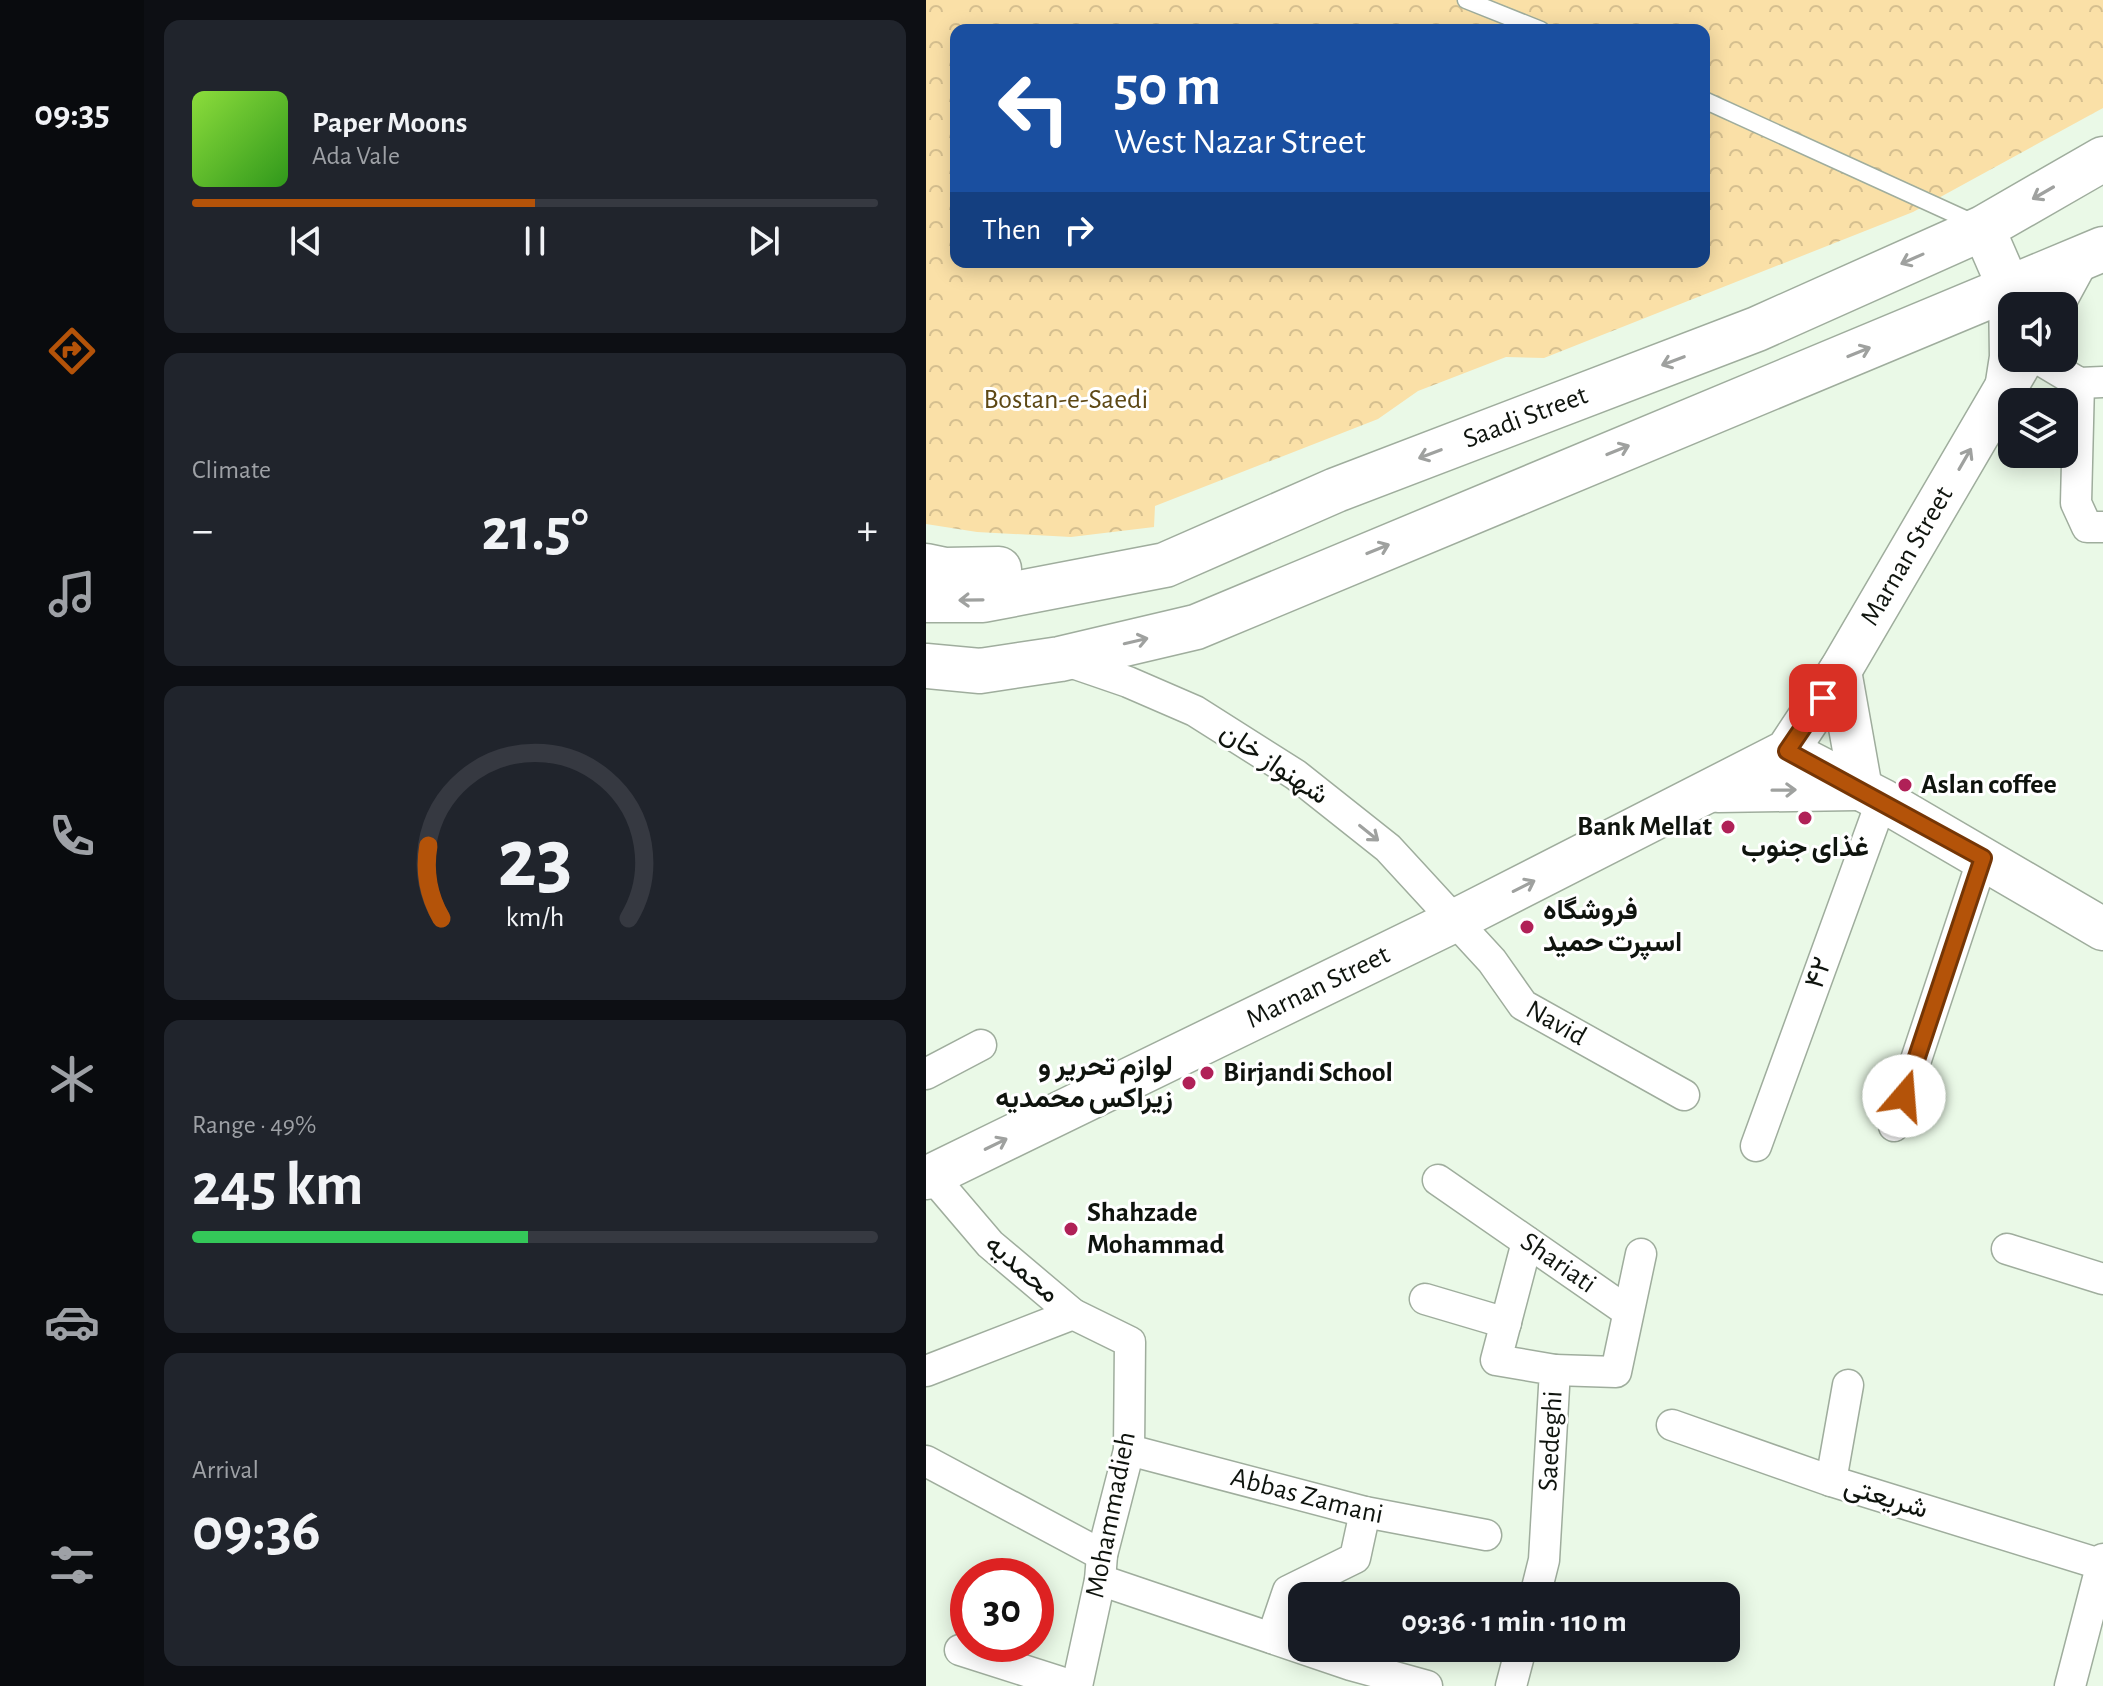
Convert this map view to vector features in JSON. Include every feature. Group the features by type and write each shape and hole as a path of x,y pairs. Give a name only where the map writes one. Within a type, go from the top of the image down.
{"main road":[{"name":"Saadi Street","path":"926,600 983,600 1165,565 1336,490 1757,329 1983,228 2103,159"},
{"path":"1983,228 2010,290 2014,374"},
{"path":"926,679 1060,659 1196,627 2090,255"},
{"path":"2062,292 2090,255"},
{"name":"Marnan Street","path":"1787,751 1840,671 2014,374"},
{"path":"926,566 945,570 1165,565"},
{"path":"926,666 980,671"},
{"path":"1840,671 1871,795"},
{"path":"1707,792 1787,751 1983,858 2103,929"},
{"path":"1707,792 1871,795"},
{"name":"Marnan Street","path":"929,1177 1454,921 1707,792"}],"street":[{"path":"2067,372 2091,383 2076,503 2087,527 2103,527"},
{"name":"شهنواز خان","path":"1060,659 1128,682 1195,711 1296,775 1388,848 1454,921"},
{"name":"۴۲","path":"1756,1146 1871,795"},
{"path":"1894,1126 1983,858"},
{"name":"Navid","path":"1454,921 1492,961 1523,1005 1684,1095"},
{"path":"926,1074 981,1045"},
{"name":"محمدیه","path":"929,1177 990,1244 1073,1314 1130,1342 1129,1450"},
{"name":"Shariati","path":"1438,1180 1627,1311 1616,1372 1555,1370"},
{"name":"Saedeghi","path":"1527,1242 1496,1360 1555,1370 1544,1560 1538,1582"},
{"path":"2007,1249 2103,1279"},
{"path":"1627,1311 1641,1254"},
{"path":"1425,1299 1506,1323"},
{"path":"926,1371 1073,1314"},
{"path":"1831,1481 1848,1385"},
{"name":"شریعتی","path":"1672,1425 1831,1481 2103,1563"},
{"name":"Abbas Zamani","path":"1129,1450 1365,1512 1486,1535"},
{"name":"Mohammadieh","path":"1075,1686 1129,1450"},
{"path":"926,1461 1101,1568 1272,1638 1348,1675 1427,1686"},
{"path":"1272,1638 1288,1591 1355,1558 1365,1512"},
{"path":"2070,1686 2103,1563"},
{"path":"998,1662 1075,1686"},
{"path":"1511,1686 1517,1662"}],"lane":[{"path":"1466,0 1526,24"},
{"path":"1710,103 1983,228"}],"green space":[{"name":"Bostan-e-Saedi","path":"926,0 2103,0 2103,108 1913,212 1544,358 1506,357 1418,391 1378,419 1155,506 1154,527 1071,537 977,532 926,524"}],"place":[{"name":"Aslan coffee","path":"1905,785"},
{"name":"غذای جنوب","path":"1805,818"},
{"name":"Bank Mellat","path":"1728,827"},
{"name":"فروشگاه اسپرت حمید","path":"1527,927"},
{"name":"Birjandi School","path":"1207,1073"},
{"name":"لوازم تحریر و زیراکس محمدیه","path":"1189,1083"},
{"name":"Shahzade Mohammad","path":"1071,1229"}],"route":[{"path":"1823,698 1787,751 1983,858 1904,1096"}]}
